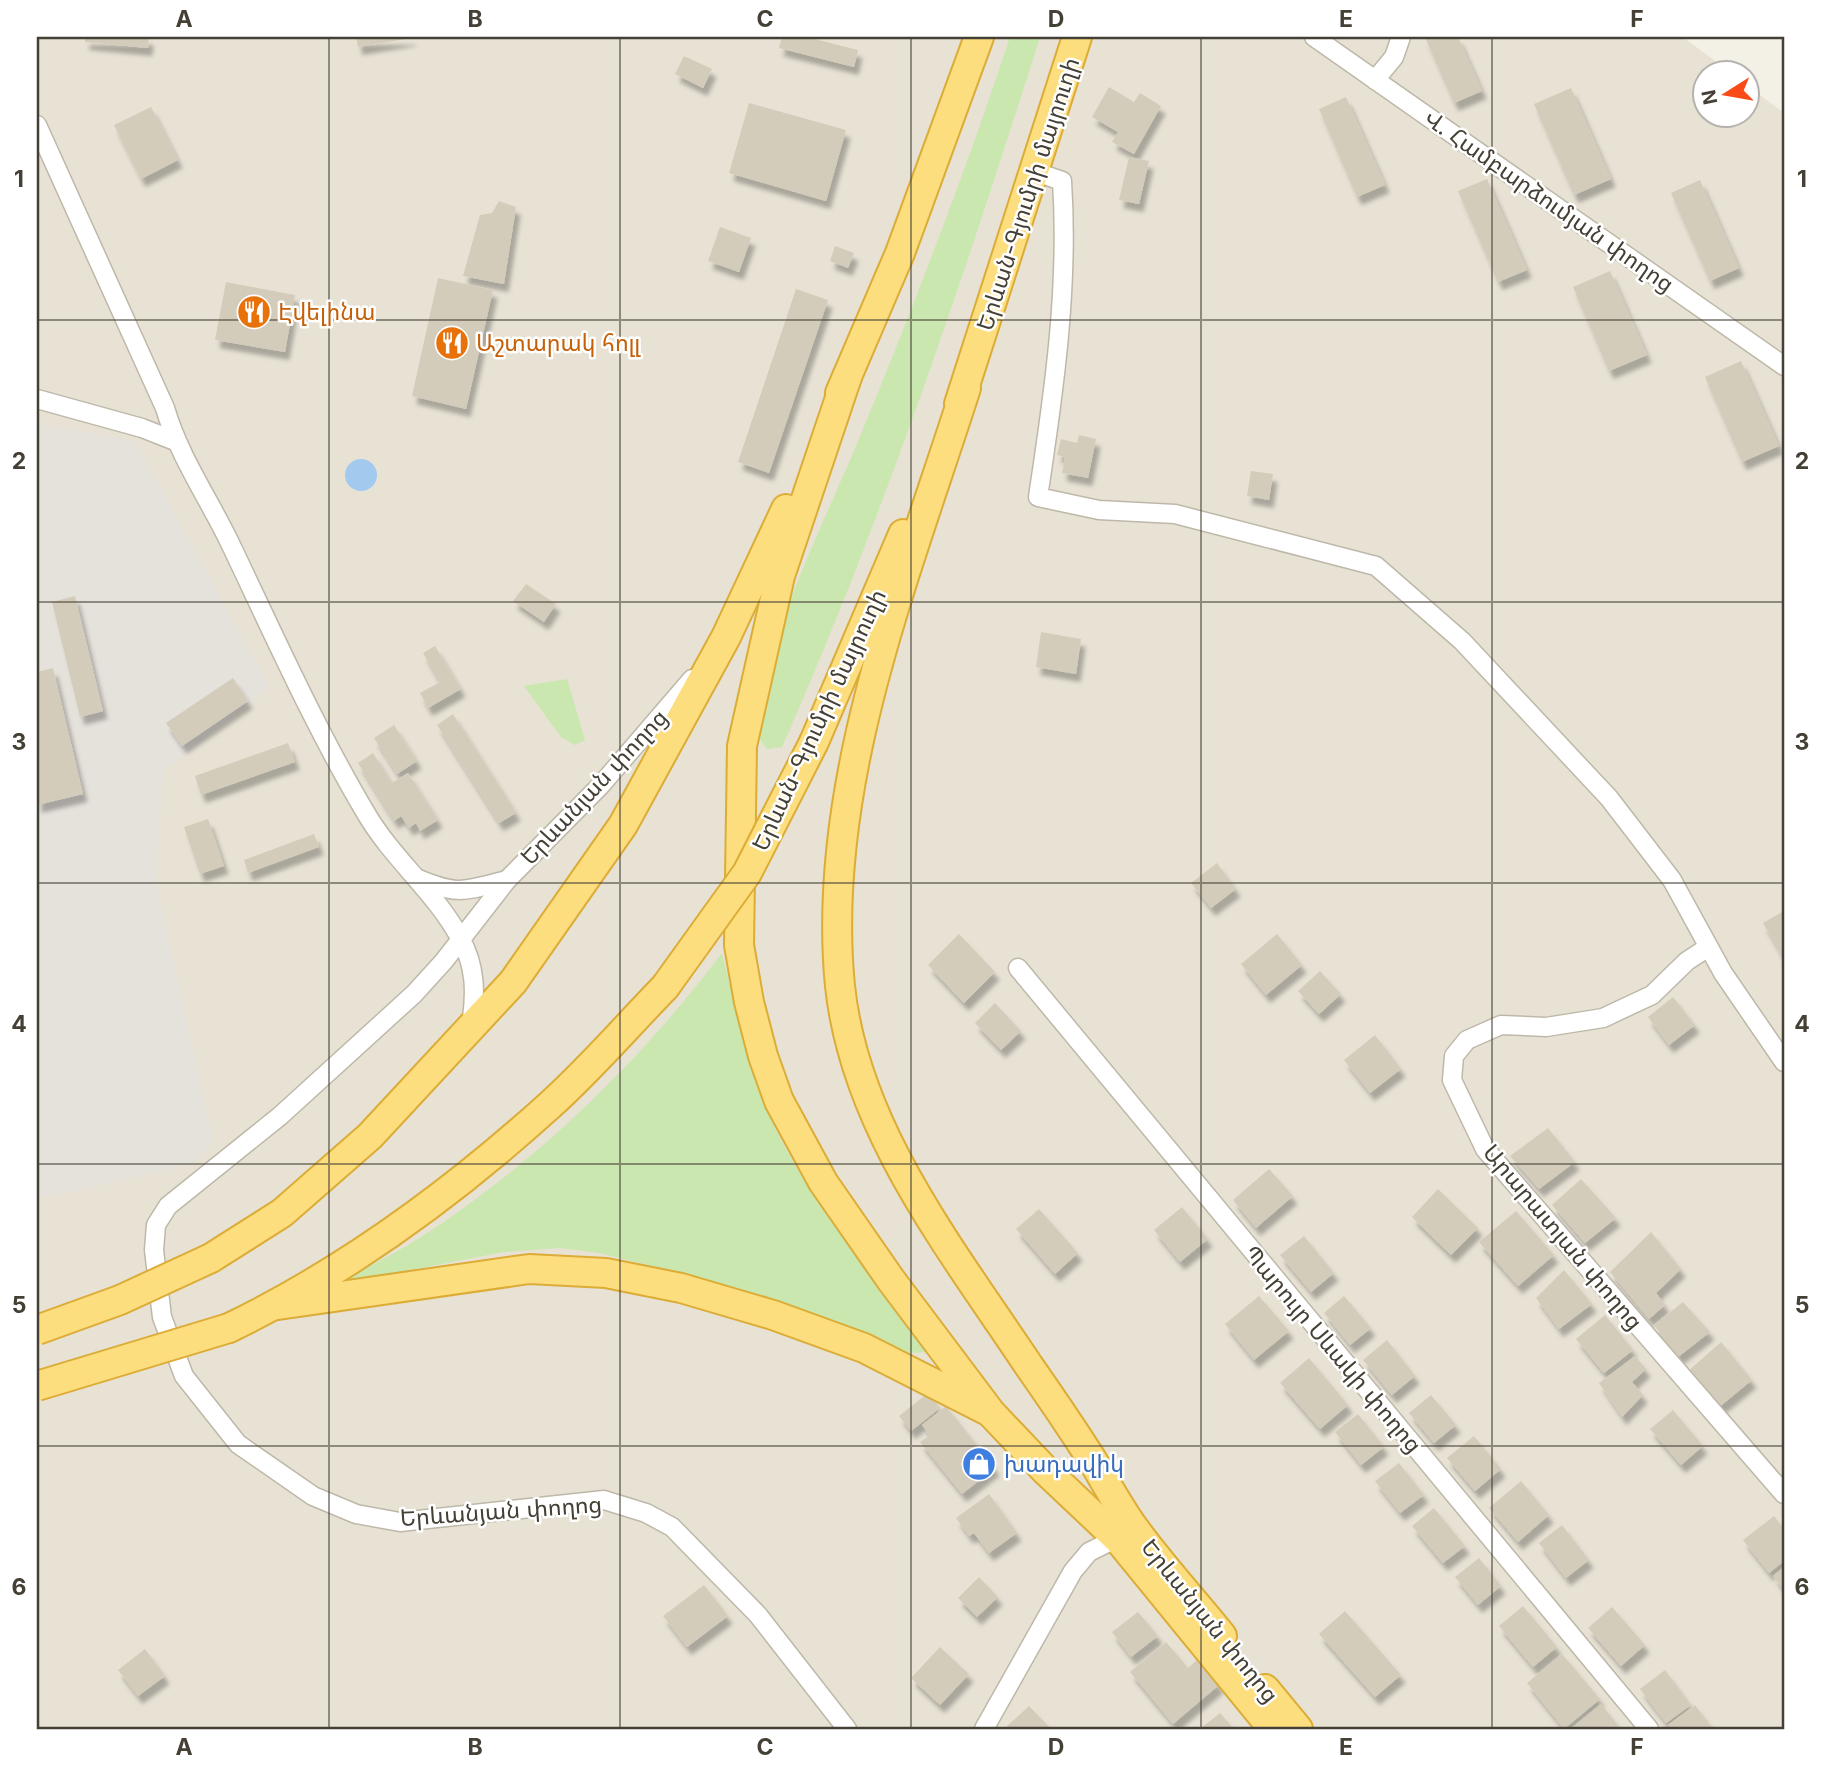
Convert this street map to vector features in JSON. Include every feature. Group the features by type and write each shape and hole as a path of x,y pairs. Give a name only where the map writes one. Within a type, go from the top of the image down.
{"highway":[{"path":"37,1330 120,1300 211,1258 282,1213 370,1136 470,1032 513,982 624,825 726,638 848,377 939,153 979,37"},
{"name":"Երևան-Գյումրի մայրուղի","path":"37,1386 229,1328 278,1305 373,1244 461,1182 552,1103 665,987 747,873 814,742 966,388 1077,37"},
{"path":"848,377 780,576 742,746 739,945 749,1002 763,1056 779,1101 799,1140 850,1223 991,1413 1045,1470 1126,1533"},
{"path":"966,388 882,656 855,758 840,878 838,944 842,996 857,1068 884,1135 1126,1533"},
{"path":"278,1305 529,1269 606,1273 681,1288 864,1348 991,1413"},
{"name":"Երևանյան փողոց","path":"1126,1533 1273,1729"},
{"name":"Երևանյան փողոց","path":"1126,1533 1298,1729"}],"street":[{"name":"Վ. Համբարձումյան փողոց","path":"1314,37 1784,366"},
{"path":"1376,80 1394,57 1401,37"},
{"path":"37,125 165,408 175,441 368,817 460,937 472,968 475,997 470,1032"},
{"path":"1036,172 1062,181 1065,235 1057,378 1038,497 1099,510 1175,514 1376,566 1462,641 1609,798 1672,880 1707,948 1784,1062"},
{"path":"37,400 142,428 175,441"},
{"name":"Երևանյան փողոց","path":"726,638 601,785 507,880 460,937 444,961 414,994 280,1116 169,1206 156,1224 154,1250 162,1317 184,1376 239,1444 313,1496 356,1514 400,1522 604,1500 655,1518 672,1527 758,1615 847,1729"},
{"path":"415,878 446,891 469,890 507,880"},
{"name":"Արարատյան փողոց","path":"1707,948 1687,961 1652,995 1603,1018 1546,1027 1501,1025 1467,1040 1454,1056 1452,1080 1485,1149 1784,1494"},
{"name":"Պարույր Սևակի փողոց","path":"1018,968 1649,1729"},
{"name":"Երևանյան փողոց","path":"984,1729 1073,1571 1089,1552 1126,1533"}],"shaded area":[{"path":"37,37 1683,37 1714,60 1692,60 1692,130 1762,130 1762,96 1784,113 1784,1729 37,1729"},
{"path":"37,424 135,441 270,688 163,771 156,882 213,1141 193,1164 37,1199"}],"green space":[{"path":"1010,37 1040,37 952,306 855,572 819,660 782,747 767,749 759,738 763,700 783,622 920,286"},
{"path":"567,679 585,740 575,745 561,737 524,686"},
{"path":"722,953 756,1079 787,1151 837,1229 930,1352 906,1353 737,1288 600,1253 560,1248 504,1252 332,1285 421,1237 464,1208 546,1143 621,1072 690,994"}],"water":[{"path":"361,459 373,463 377,475 373,487 361,491 349,487 345,475 349,463"}],"building":[{"path":"85,37 149,37 148,48 85,42"},
{"path":"356,37 412,37 412,38 358,47"},
{"path":"782,37 807,37 858,50 854,67 779,48"},
{"path":"1425,37 1458,37 1482,91 1454,103"},
{"path":"684,56 712,69 703,88 675,74"},
{"path":"1109,87 1134,102 1140,93 1161,106 1134,154 1112,142 1118,132 1092,117"},
{"path":"1571,88 1611,179 1574,195 1534,104"},
{"path":"1346,97 1385,185 1357,197 1319,109"},
{"path":"749,103 846,130 826,201 729,173"},
{"path":"151,107 178,160 141,179 114,125"},
{"path":"1129,157 1149,161 1139,204 1119,200"},
{"path":"1487,179 1527,270 1498,282 1458,191"},
{"path":"1700,180 1739,268 1710,281 1671,193"},
{"path":"499,201 516,207 504,284 463,276 480,215 492,213"},
{"path":"720,227 751,238 739,272 708,261"},
{"path":"835,246 854,253 848,268 830,261"},
{"path":"1610,271 1647,355 1609,371 1573,287"},
{"name":"Աշտարակ հոլլ","path":"438,278 493,290 466,409 412,396"},
{"path":"226,282 295,295 285,352 215,340"},
{"path":"796,289 828,300 769,473 738,462"},
{"path":"1741,361 1779,446 1742,462 1705,377"},
{"path":"1079,435 1096,439 1088,478 1062,473 1065,457 1057,455 1061,439 1077,443"},
{"path":"1251,471 1273,474 1269,500 1247,496"},
{"path":"526,584 556,604 544,622 513,601"},
{"path":"75,596 103,711 80,717 52,602"},
{"path":"1041,632 1081,639 1076,674 1036,667"},
{"path":"435,646 461,689 428,708 420,693 440,682 423,653"},
{"path":"53,668 83,794 37,805 37,672"},
{"path":"233,678 248,701 182,746 166,723"},
{"path":"453,714 516,813 499,823 437,725"},
{"path":"394,725 417,761 397,774 374,738"},
{"path":"288,743 295,762 201,795 195,776"},
{"path":"373,753 392,783 408,773 438,820 420,831 416,823 409,828 401,816 394,821 358,763"},
{"path":"208,819 224,866 200,874 184,827"},
{"path":"314,834 319,847 248,873 244,860"},
{"path":"1217,863 1236,889 1211,908 1191,883"},
{"path":"1784,911 1784,959 1763,923"},
{"path":"959,934 995,972 964,1003 928,965"},
{"path":"1277,934 1302,965 1266,995 1241,964"},
{"path":"1320,971 1341,994 1319,1014 1298,991"},
{"path":"1673,997 1695,1025 1669,1045 1648,1017"},
{"path":"995,1003 1021,1031 1001,1050 975,1023"},
{"path":"1375,1035 1401,1069 1370,1093 1344,1060"},
{"path":"1548,1128 1575,1162 1539,1189 1510,1156"},
{"path":"1269,1169 1293,1196 1256,1228 1233,1200"},
{"path":"1581,1179 1616,1218 1585,1243 1552,1205"},
{"path":"1438,1189 1478,1228 1451,1255 1412,1217"},
{"path":"1182,1207 1208,1239 1180,1262 1154,1230"},
{"path":"1039,1209 1078,1253 1055,1274 1016,1229"},
{"path":"1516,1211 1554,1255 1518,1286 1479,1242"},
{"path":"1651,1232 1681,1269 1656,1293 1665,1305 1649,1319 1610,1272"},
{"path":"1304,1236 1334,1273 1311,1292 1280,1255"},
{"path":"1564,1270 1592,1304 1559,1329 1536,1298"},
{"path":"1259,1296 1289,1331 1254,1360 1225,1324"},
{"path":"1344,1296 1371,1328 1350,1345 1324,1313"},
{"path":"1683,1302 1710,1332 1678,1357 1654,1325"},
{"path":"1605,1315 1633,1350 1604,1373 1576,1339"},
{"path":"1387,1340 1415,1376 1392,1395 1363,1360"},
{"path":"1721,1342 1752,1380 1718,1408 1687,1372"},
{"path":"1635,1356 1646,1369 1632,1382 1643,1395 1622,1417 1599,1383"},
{"path":"1309,1358 1348,1405 1320,1429 1280,1383"},
{"path":"928,1393 940,1408 911,1431 899,1416"},
{"path":"1431,1395 1456,1425 1434,1443 1409,1413"},
{"path":"946,1406 995,1468 962,1494 920,1442 930,1435 922,1425"},
{"path":"1673,1410 1703,1446 1681,1465 1650,1429"},
{"path":"1358,1414 1384,1447 1361,1465 1335,1432"},
{"path":"1474,1436 1501,1469 1475,1491 1447,1458"},
{"path":"1399,1463 1424,1495 1400,1513 1375,1481"},
{"path":"1521,1481 1549,1515 1518,1542 1489,1508"},
{"path":"989,1494 1017,1533 989,1553 974,1533 969,1536 956,1518"},
{"path":"1434,1508 1465,1546 1443,1563 1412,1526"},
{"path":"1774,1516 1784,1529 1784,1561 1769,1573 1743,1540"},
{"path":"1562,1525 1589,1560 1566,1578 1539,1543"},
{"path":"1479,1558 1501,1586 1478,1605 1455,1577"},
{"path":"1784,1567 1784,1590 1773,1576"},
{"path":"979,1577 998,1597 977,1617 958,1598"},
{"path":"704,1585 728,1616 687,1647 663,1616"},
{"path":"1523,1606 1557,1647 1533,1667 1499,1626"},
{"path":"1612,1607 1645,1645 1621,1666 1588,1628"},
{"path":"1345,1611 1401,1675 1375,1697 1319,1634"},
{"path":"1138,1612 1158,1636 1131,1657 1112,1632"},
{"path":"1166,1642 1188,1668 1198,1659 1219,1685 1173,1724 1130,1672"},
{"path":"940,1647 969,1674 940,1705 911,1678"},
{"path":"145,1649 165,1676 138,1696 118,1670"},
{"path":"1562,1654 1600,1699 1564,1729 1527,1683"},
{"path":"1665,1670 1691,1705 1666,1723 1640,1689"},
{"path":"1601,1704 1621,1729 1570,1729"},
{"path":"1695,1705 1713,1729 1672,1729 1668,1725"},
{"path":"1029,1706 1051,1729 1004,1729"},
{"path":"1220,1713 1234,1729 1200,1729"}],"place":[{"name":"Էվելինա","path":"254,312"},
{"name":"Աշտարակ հոլլ","path":"452,343"},
{"name":"խադավիկ","path":"979,1464"}]}
